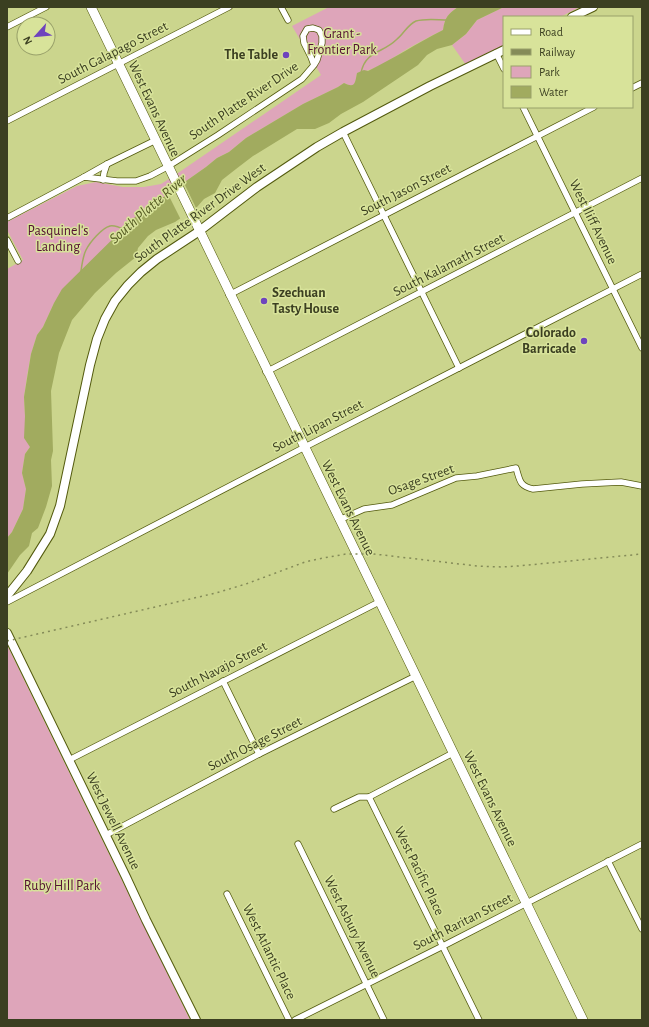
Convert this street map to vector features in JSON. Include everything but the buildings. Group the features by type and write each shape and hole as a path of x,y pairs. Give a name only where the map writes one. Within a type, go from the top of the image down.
{"main road":[{"name":"West Evans Avenue","path":"91,7 228,295 416,676 583,1020"}],"street":[{"path":"7,27 46,7"},
{"name":"South Galapago Street","path":"7,121 229,7"},
{"path":"281,7 288,20"},
{"path":"574,16 593,7"},
{"name":"South Platte River Drive","path":"84,177 103,180 136,181 150,176 218,135 302,79 314,65 317,60 322,43 322,36 319,30 313,28 307,29 303,36 304,43 312,57 314,65"},
{"path":"500,52 503,65"},
{"name":"South Platte River Drive West","path":"7,596 27,571 52,529 60,506 90,365 97,339 115,302 128,285 140,273 196,228 317,147 430,86 500,52"},
{"path":"633,88 642,83"},
{"name":"West Iliff Avenue","path":"523,108 642,348"},
{"name":"South Jason Street","path":"228,295 592,108"},
{"path":"343,132 459,368"},
{"path":"7,218 107,164 154,141"},
{"path":"103,180 107,164"},
{"name":"South Kalamath Street","path":"266,372 642,178"},
{"path":"7,240 18,260"},
{"name":"South Lipan Street","path":"7,602 642,274"},
{"name":"Osage Street","path":"339,520 364,509 392,505 456,478 477,476 516,468 520,482 525,488 533,489 621,482 642,486"},
{"name":"South Navajo Street","path":"69,760 379,602"},
{"name":"West Jewell Avenue","path":"7,633 196,1020"},
{"name":"South Osage Street","path":"106,835 259,754 416,676"},
{"path":"223,681 259,754"},
{"path":"334,809 359,797 369,797 453,753"},
{"name":"West Pacific Place","path":"369,797 480,1020"},
{"name":"West Asbury Avenue","path":"298,844 384,1020"},
{"name":"South Raritan Street","path":"295,1020 642,844"},
{"path":"608,861 642,929"},
{"name":"West Atlantic Place","path":"227,894 289,1020"}],"green space":[{"path":"329,7 458,7 448,16 443,30 412,46 377,67 357,73 353,85 344,83 303,104 246,138 229,152 217,158 172,191 54,303 43,327 37,335 31,354 24,397 25,416 30,447 25,454 22,473 26,489 23,509 12,532 7,538 7,269 23,260 7,230 7,222 77,186 96,182 123,187 144,187 161,184 178,173 321,75 292,26"},
{"path":"504,7 580,7 562,16 503,16 503,46 466,65 452,45 466,34 477,20"},
{"name":"Ruby Hill Park","path":"7,645 190,1020 7,1020"}],"water":[{"name":"South Platte River","path":"458,7 504,7 477,20 466,34 452,45 437,49 427,55 418,65 329,123 315,129 297,129 253,156 222,180 215,193 204,199 197,207 175,222 156,230 148,236 138,248 136,257 95,293 72,320 59,353 51,391 53,451 51,460 52,486 38,528 32,533 29,546 20,555 7,574 7,538 12,532 23,509 26,489 22,473 25,454 30,447 24,438 24,397 31,354 37,335 43,327 62,289 135,217 217,158 229,152 246,138 303,104 344,83 353,85 357,73 364,70 368,71 443,30 448,16"}],"pier":[{"path":"183,181 197,210 181,220 167,192"}],"waterway":[{"path":"361,73 366,60 370,56 399,38 408,27 416,21 432,19 448,20"},
{"name":"South Platte River","path":"81,271 83,257 86,250 93,239 100,232 110,226 125,230"}],"railway":[{"path":"7,641 216,593 246,584 305,562 346,554 374,554 477,566 502,567 642,554"}],"place":[{"name":"The Table","path":"286,55"},
{"name":"Szechuan Tasty House","path":"264,301"},
{"name":"Colorado Barricade","path":"584,341"}],"park label":[{"name":"Grant - Frontier Park","path":"342,42"},
{"name":"Pasquinel's Landing","path":"58,240"}]}
